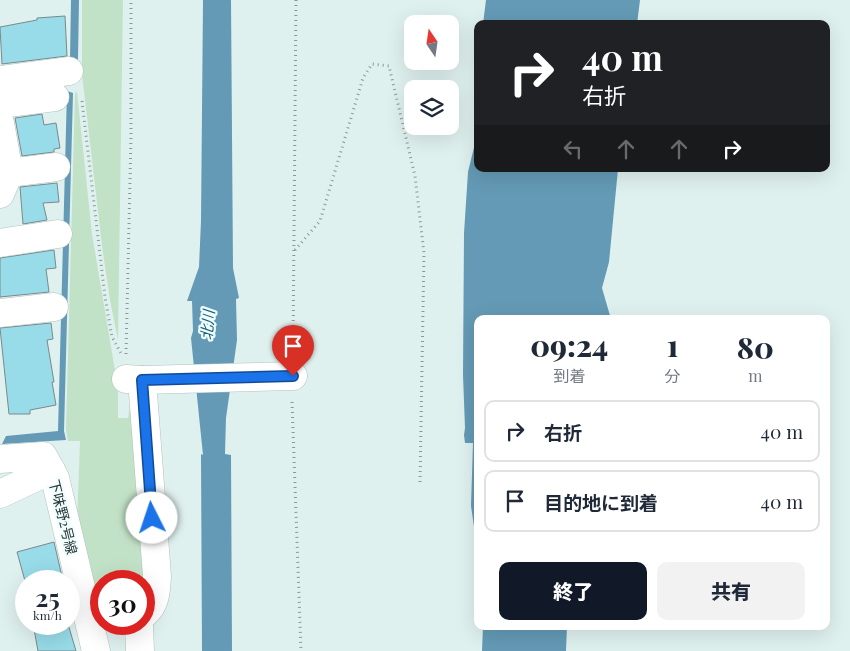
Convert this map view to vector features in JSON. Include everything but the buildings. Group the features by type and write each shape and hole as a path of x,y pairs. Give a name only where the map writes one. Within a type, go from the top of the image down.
{"street":[{"path":"0,80 70,70"},
{"path":"0,104 55,97"},
{"path":"0,123 4,184 56,167"},
{"path":"0,243 58,234"},
{"path":"0,313 54,307"},
{"path":"155,598 157,576 131,373 173,380 293,376"},
{"name":"下味野2号線","path":"0,459 44,456 54,478 90,600"},
{"path":"0,494 51,470"},
{"name":"下味野2号線","path":"96,635 96,651"},
{"path":"139,635 140,651"}],"path":[{"path":"131,0 131,373"},
{"path":"296,0 292,404 302,651"},
{"path":"295,250 320,221 363,78 372,64 389,66 415,176 424,253 420,482"},
{"path":"70,70 79,78 98,252 112,337 131,373"}],"green space":[{"path":"82,0 123,0 118,340 102,246 82,74"},
{"path":"77,92 92,234 118,388 118,418 128,418 130,405 135,401 143,570 90,570 90,572 77,524 80,441 68,441 66,430 75,93"}],"water":[{"name":"北川","path":"203,0 231,0 233,268 239,298 236,299 237,340 226,418 225,454 231,455 232,651 202,651 201,454 203,455 191,338 193,331 192,301 187,301 199,267"},
{"path":"486,0 640,0 638,20 484,20"},
{"path":"67,91 73,93 64,431 66,440 2,444 6,436 58,431"},
{"path":"474,147 474,172 618,172 609,262 602,288 610,315 474,315 474,526 471,506 473,443 465,443 464,435 464,233 468,172"},
{"path":"483,630 567,630 566,651 482,651"}],"waterway":[{"path":"74,59 75,0"}],"route":[{"path":"152,518 142,380 293,376"}]}
